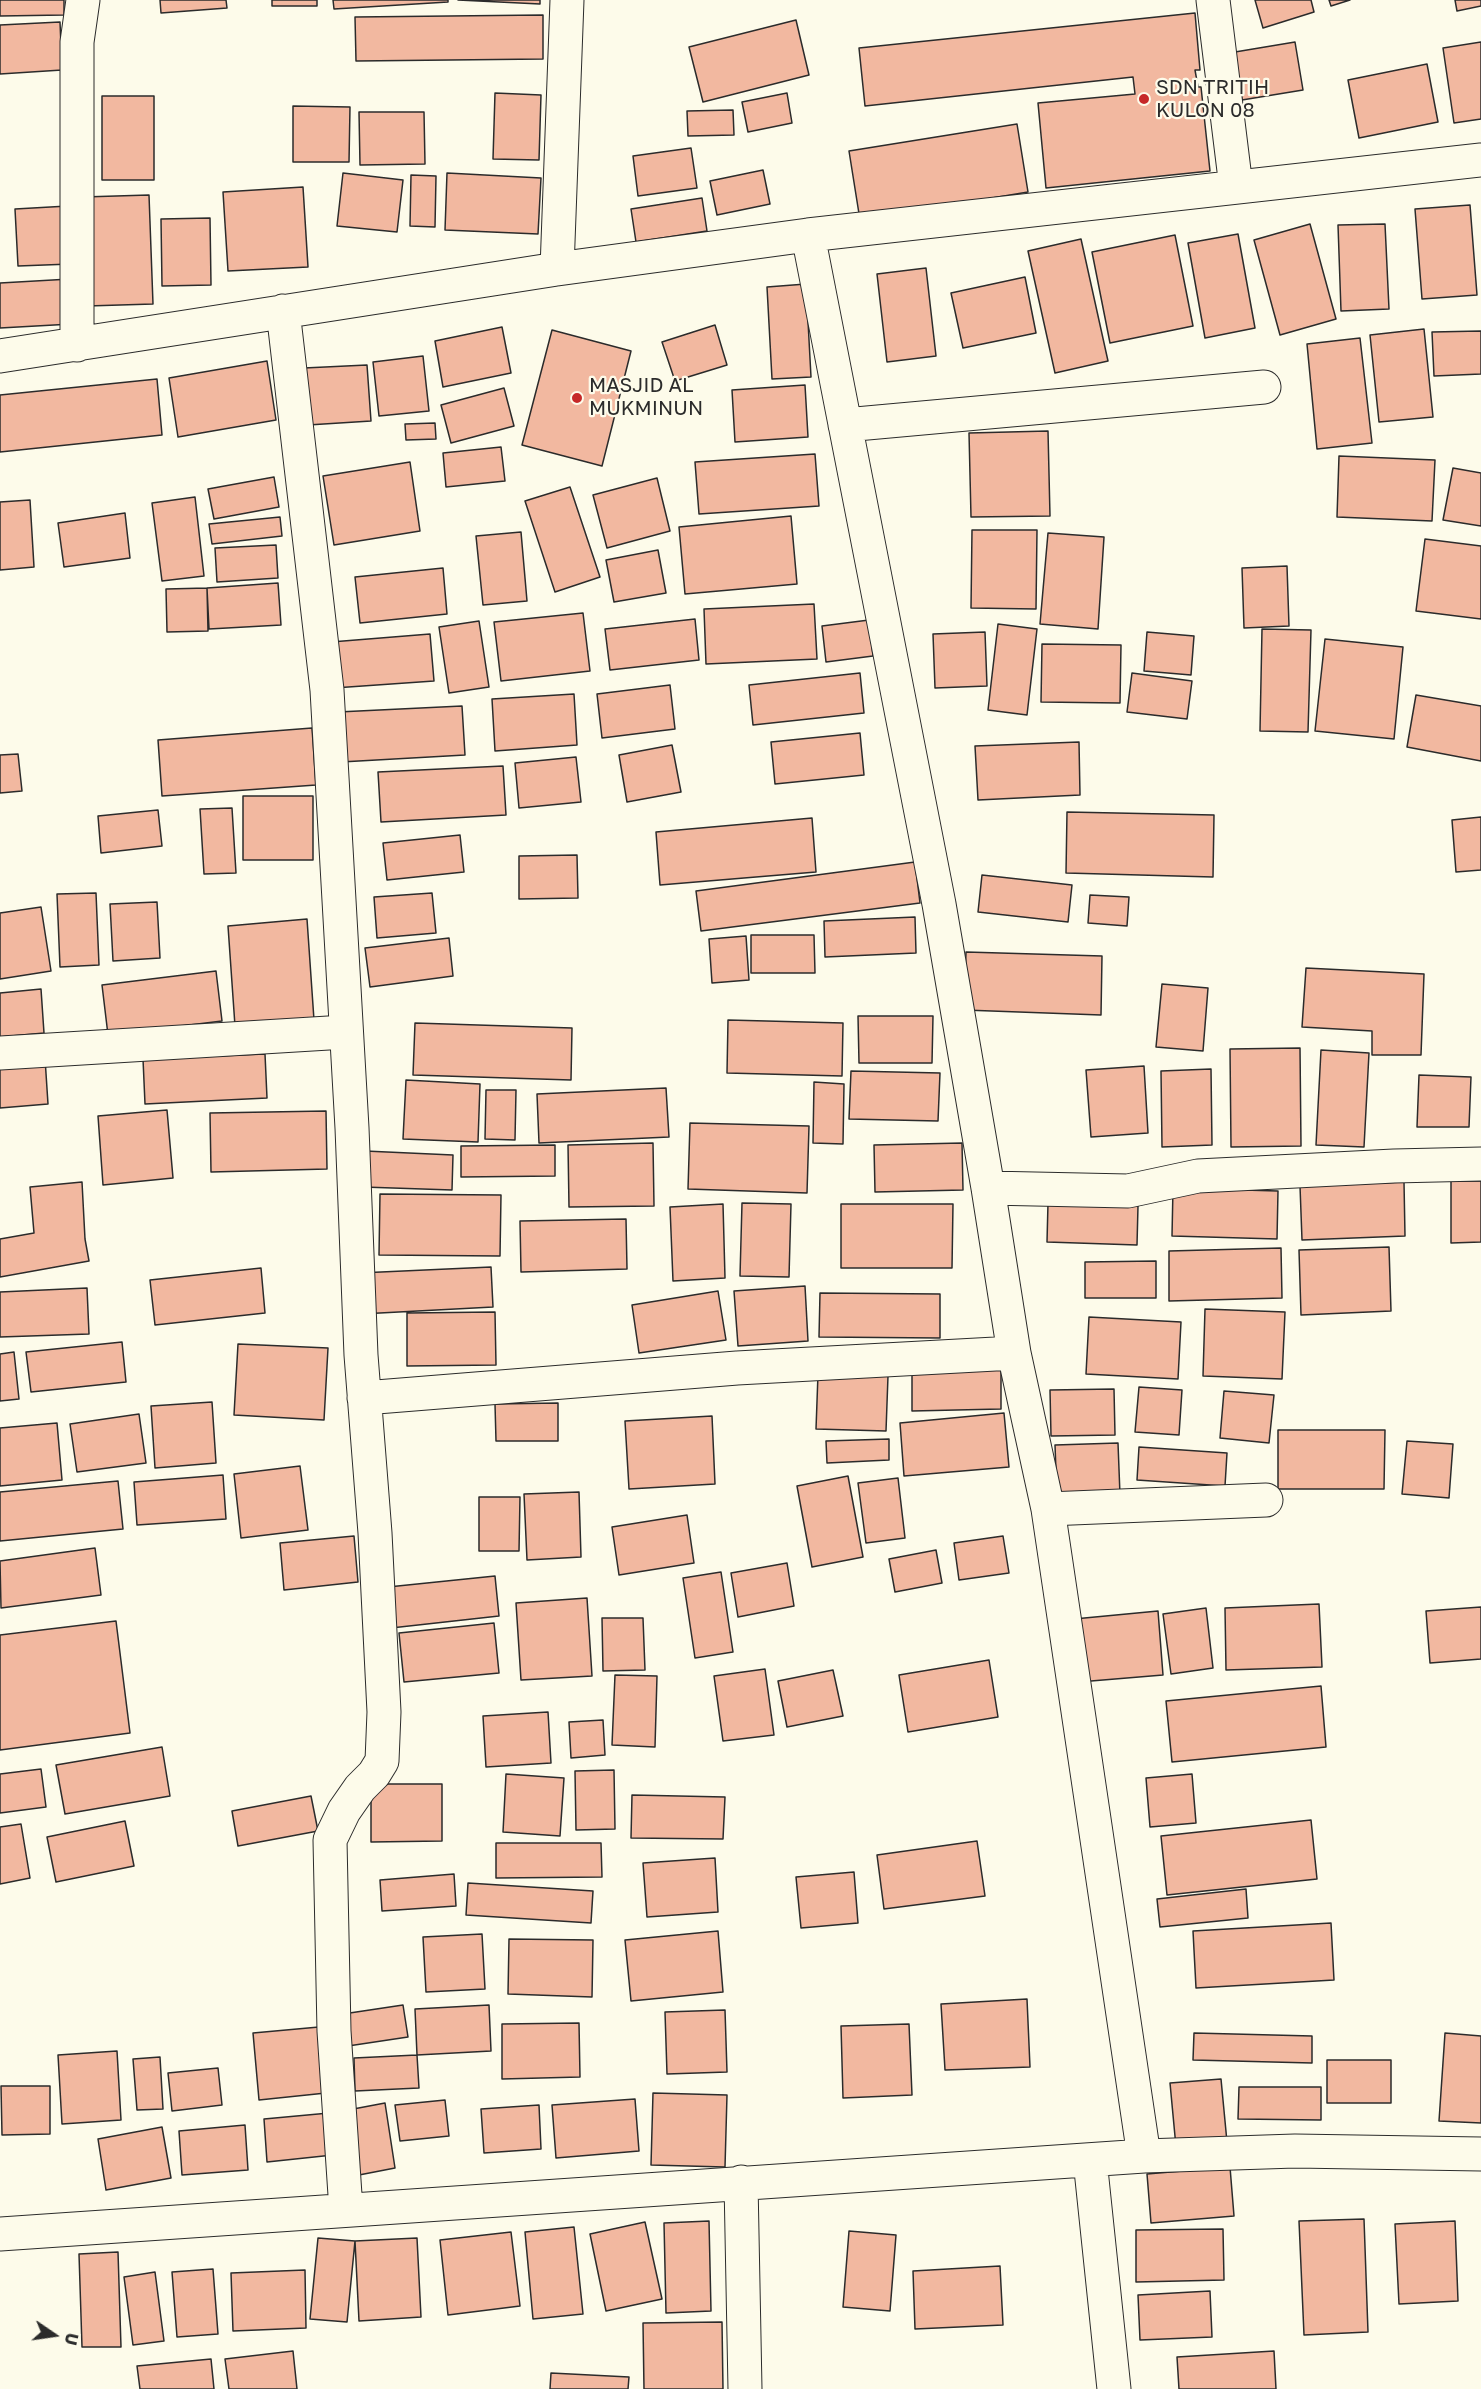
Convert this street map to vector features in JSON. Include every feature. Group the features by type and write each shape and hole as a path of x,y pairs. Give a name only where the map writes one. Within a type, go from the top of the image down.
{"street":[{"path":"77,345 77,42 83,0"},
{"path":"558,269 567,0"},
{"path":"1213,0 1236,187"},
{"path":"0,356 558,269 808,235 1481,160"},
{"path":"808,235 939,904 1014,1353 1048,1509 1144,2156"},
{"path":"283,311 327,690 340,890 364,1398 375,1533 384,1712 382,1761 344,1811 330,1840 334,2031 346,2210"},
{"path":"845,425 1264,387"},
{"path":"0,1053 345,1032"},
{"path":"988,1188 1128,1191 1198,1176 1481,1164"},
{"path":"364,1398 737,1368 1014,1353"},
{"path":"1048,1509 1266,1500"},
{"path":"0,2234 1144,2156 1295,2151 1481,2154"},
{"path":"1090,2160 1114,2389"},
{"path":"741,2182 745,2389"}],"building":[{"path":"0,0 64,0 64,15 0,16"},
{"path":"160,0 226,0 227,8 161,13"},
{"path":"272,0 317,0 317,6 272,6"},
{"path":"333,0 448,0 448,2 334,9"},
{"path":"458,0 540,0 540,4"},
{"path":"1255,0 1311,0 1314,12 1263,28"},
{"path":"1329,0 1350,0 1331,6"},
{"path":"1455,0 1481,0 1481,6 1457,11"},
{"name":"SDN TRITIH KULON 08","path":"1195,13 1200,70 1195,70 1198,87 1201,87 1210,171 1046,188 1038,103 1135,94 1133,77 865,106 859,48"},
{"path":"543,15 543,59 356,61 355,17"},
{"path":"796,20 809,75 703,102 689,47"},
{"path":"60,22 62,70 0,74 0,25"},
{"path":"1295,42 1303,90 1242,100 1235,52"},
{"path":"1481,42 1481,119 1454,123 1443,48"},
{"path":"1427,64 1438,122 1359,138 1348,80"},
{"path":"495,93 541,95 539,160 493,159"},
{"path":"787,93 792,123 748,132 742,102"},
{"path":"102,96 154,96 154,180 102,180"},
{"path":"293,106 350,107 349,162 293,162"},
{"path":"733,110 734,135 688,136 687,111"},
{"path":"359,112 424,112 425,164 360,165"},
{"path":"1017,124 1028,192 860,220 849,151"},
{"path":"691,148 697,188 638,196 633,156"},
{"path":"763,170 770,204 717,215 710,181"},
{"path":"343,173 403,180 397,232 337,226"},
{"path":"447,173 541,178 538,234 445,230"},
{"path":"411,175 436,176 435,227 410,226"},
{"path":"303,187 308,267 228,271 223,192"},
{"path":"149,195 153,304 87,306 83,197"},
{"path":"702,198 707,231 636,242 631,209"},
{"path":"1470,205 1477,295 1422,299 1415,209"},
{"path":"68,206 71,264 18,266 15,209"},
{"path":"210,218 211,285 162,286 161,219"},
{"path":"1310,224 1336,319 1280,335 1254,240"},
{"path":"1385,224 1389,309 1341,311 1338,225"},
{"path":"1238,234 1255,328 1205,338 1188,243"},
{"path":"1175,235 1193,326 1110,343 1092,252"},
{"path":"1081,239 1108,361 1055,373 1028,251"},
{"path":"926,268 936,356 887,362 877,274"},
{"path":"1025,277 1036,333 963,348 951,293"},
{"path":"70,279 72,324 0,328 0,283"},
{"path":"806,284 811,377 772,379 767,287"},
{"path":"715,325 727,365 675,381 662,342"},
{"path":"502,327 511,373 443,387 435,341"},
{"path":"1424,329 1433,417 1379,422 1370,335"},
{"name":"MASJID AL MUKMINUN","path":"552,330 631,351 602,466 522,445"},
{"path":"1481,331 1481,374 1434,376 1432,332"},
{"path":"1360,338 1372,443 1317,449 1307,344"},
{"path":"423,356 429,411 379,416 373,362"},
{"path":"267,361 276,420 178,437 169,378"},
{"path":"367,365 371,421 308,425 304,368"},
{"path":"157,379 162,435 0,452 0,395"},
{"path":"805,385 808,437 735,442 732,390"},
{"path":"504,388 514,426 451,443 441,405"},
{"path":"435,423 436,439 406,440 405,424"},
{"path":"1048,431 1050,516 971,517 969,433"},
{"path":"501,447 505,481 446,487 443,453"},
{"path":"815,454 819,506 699,514 695,462"},
{"path":"1339,456 1435,460 1432,521 1337,517"},
{"path":"410,462 420,531 334,545 323,476"},
{"path":"1453,468 1481,473 1481,526 1443,520"},
{"path":"274,477 279,507 214,519 208,489"},
{"path":"657,478 670,531 607,548 593,495"},
{"path":"570,487 600,577 555,592 525,501"},
{"path":"195,497 204,576 162,581 152,503"},
{"path":"30,500 34,567 0,570 0,502"},
{"path":"125,513 130,558 64,567 58,523"},
{"path":"791,516 797,584 685,594 679,527"},
{"path":"280,517 282,536 212,544 209,524"},
{"path":"972,530 1037,530 1036,609 971,608"},
{"path":"521,532 527,601 483,605 476,536"},
{"path":"1048,533 1104,537 1098,629 1040,624"},
{"path":"1425,539 1481,546 1481,619 1416,611"},
{"path":"276,545 278,578 217,582 215,548"},
{"path":"658,550 666,593 614,602 606,560"},
{"path":"1287,566 1289,626 1244,628 1242,568"},
{"path":"443,568 447,614 360,623 355,577"},
{"path":"278,583 281,625 209,629 207,588"},
{"path":"207,588 208,631 167,632 166,589"},
{"path":"814,604 817,659 706,664 704,609"},
{"path":"583,613 590,671 501,681 494,622"},
{"path":"695,619 699,660 610,670 605,629"},
{"path":"869,620 873,656 826,662 822,626"},
{"path":"479,621 489,687 449,693 439,627"},
{"path":"998,624 1037,629 1027,715 988,710"},
{"path":"1262,629 1311,630 1308,732 1260,731"},
{"path":"985,632 987,686 935,688 933,634"},
{"path":"1147,632 1194,636 1191,675 1144,671"},
{"path":"430,634 434,681 334,688 331,642"},
{"path":"1325,639 1403,647 1394,739 1315,731"},
{"path":"1042,644 1121,645 1120,703 1041,702"},
{"path":"860,673 864,713 753,725 749,685"},
{"path":"1132,673 1192,681 1187,719 1127,712"},
{"path":"670,685 675,729 602,738 597,694"},
{"path":"574,694 577,745 495,751 492,699"},
{"path":"1416,695 1481,706 1481,761 1407,747"},
{"path":"462,706 465,755 341,762 338,712"},
{"path":"312,728 316,785 162,796 158,740"},
{"path":"860,733 864,775 775,784 771,742"},
{"path":"1079,742 1080,795 978,800 975,746"},
{"path":"672,745 681,792 627,802 619,755"},
{"path":"18,754 22,791 0,793 0,755"},
{"path":"576,757 581,802 519,808 515,763"},
{"path":"503,766 506,815 381,822 378,772"},
{"path":"243,796 313,796 313,860 243,860"},
{"path":"232,808 236,873 204,874 200,809"},
{"path":"158,810 162,846 101,853 98,816"},
{"path":"1067,812 1214,815 1213,877 1066,873"},
{"path":"1481,817 1481,870 1456,872 1452,820"},
{"path":"812,818 816,872 660,885 656,832"},
{"path":"460,835 464,872 387,880 383,843"},
{"path":"577,855 578,898 519,899 519,856"},
{"path":"915,862 920,903 701,931 696,891"},
{"path":"982,875 1072,885 1068,922 978,912"},
{"path":"96,893 99,965 60,967 57,894"},
{"path":"432,893 436,933 377,938 374,897"},
{"path":"1090,895 1129,897 1127,926 1088,923"},
{"path":"157,902 160,958 113,961 110,904"},
{"path":"41,907 51,971 0,979 0,913"},
{"path":"915,917 916,953 825,957 824,921"},
{"path":"307,919 314,1020 235,1026 228,926"},
{"path":"751,935 814,935 815,973 751,973"},
{"path":"746,936 749,980 712,983 709,939"},
{"path":"449,938 453,976 370,987 365,948"},
{"path":"966,952 1102,956 1101,1015 964,1010"},
{"path":"1306,968 1424,974 1421,1055 1372,1055 1372,1031 1302,1027"},
{"path":"216,971 222,1021 108,1035 102,985"},
{"path":"1162,984 1208,988 1203,1051 1156,1047"},
{"path":"41,989 44,1033 0,1037 0,993"},
{"path":"858,1016 933,1016 932,1063 859,1063"},
{"path":"728,1020 843,1023 842,1076 727,1073"},
{"path":"415,1023 572,1028 571,1080 413,1075"},
{"path":"1300,1048 1301,1146 1231,1147 1230,1049"},
{"path":"1321,1050 1369,1053 1364,1147 1316,1145"},
{"path":"265,1054 267,1098 145,1104 143,1059"},
{"path":"45,1058 48,1104 0,1108 0,1061"},
{"path":"1144,1066 1148,1133 1091,1137 1086,1070"},
{"path":"1211,1069 1212,1145 1162,1147 1161,1071"},
{"path":"851,1071 940,1073 938,1121 849,1119"},
{"path":"1419,1075 1471,1077 1469,1127 1417,1127"},
{"path":"406,1080 480,1084 478,1142 403,1139"},
{"path":"814,1082 844,1084 843,1144 813,1143"},
{"path":"666,1088 669,1137 539,1143 537,1094"},
{"path":"486,1090 516,1090 515,1140 485,1139"},
{"path":"167,1110 173,1178 103,1185 98,1116"},
{"path":"326,1111 327,1169 211,1172 210,1113"},
{"path":"690,1123 809,1126 807,1193 688,1189"},
{"path":"653,1143 654,1206 569,1207 568,1145"},
{"path":"962,1143 963,1190 875,1192 874,1145"},
{"path":"555,1145 555,1176 461,1177 461,1146"},
{"path":"365,1151 453,1155 452,1190 363,1187"},
{"path":"1451,1181 1481,1181 1481,1242 1451,1243"},
{"path":"82,1182 85,1239 89,1261 0,1277 0,1239 34,1233 30,1187"},
{"path":"1404,1182 1405,1236 1302,1240 1300,1186"},
{"path":"1173,1188 1278,1191 1277,1239 1172,1236"},
{"path":"380,1194 501,1195 500,1256 379,1255"},
{"path":"742,1203 791,1204 789,1277 740,1276"},
{"path":"1048,1203 1138,1206 1137,1245 1047,1242"},
{"path":"723,1204 725,1278 673,1281 670,1207"},
{"path":"841,1204 953,1204 952,1268 841,1268"},
{"path":"626,1219 627,1269 521,1272 520,1221"},
{"path":"1389,1247 1391,1311 1301,1315 1299,1250"},
{"path":"1281,1248 1282,1298 1169,1301 1169,1251"},
{"path":"1156,1261 1156,1298 1085,1298 1085,1262"},
{"path":"491,1267 493,1307 361,1314 359,1273"},
{"path":"261,1268 265,1313 155,1325 150,1280"},
{"path":"805,1286 808,1341 738,1346 734,1291"},
{"path":"87,1288 89,1334 0,1337 0,1292"},
{"path":"718,1291 726,1340 639,1353 632,1305"},
{"path":"820,1293 940,1294 940,1338 819,1337"},
{"path":"1205,1309 1285,1312 1282,1379 1203,1376"},
{"path":"495,1312 496,1365 407,1366 407,1313"},
{"path":"1089,1317 1181,1322 1178,1379 1086,1374"},
{"path":"122,1342 126,1382 31,1392 26,1352"},
{"path":"238,1344 328,1348 324,1420 234,1415"},
{"path":"14,1352 19,1399 0,1401 0,1354"},
{"path":"1001,1366 1001,1409 912,1411 912,1368"},
{"path":"818,1374 888,1376 886,1431 816,1429"},
{"path":"1139,1387 1182,1390 1179,1435 1135,1432"},
{"path":"1114,1389 1115,1435 1051,1436 1050,1390"},
{"path":"1224,1391 1274,1395 1269,1443 1220,1438"},
{"path":"212,1402 216,1463 155,1468 151,1406"},
{"path":"558,1403 558,1441 496,1441 495,1404"},
{"path":"1004,1413 1009,1467 904,1476 900,1423"},
{"path":"139,1414 146,1463 77,1472 70,1424"},
{"path":"712,1416 715,1484 629,1489 625,1421"},
{"path":"57,1423 62,1480 0,1486 0,1428"},
{"path":"1278,1430 1385,1430 1384,1489 1278,1489"},
{"path":"889,1439 889,1460 827,1463 826,1441"},
{"path":"1407,1441 1453,1444 1449,1498 1402,1494"},
{"path":"1118,1443 1120,1495 1057,1498 1055,1445"},
{"path":"1139,1447 1227,1453 1225,1486 1137,1480"},
{"path":"300,1466 308,1530 241,1538 234,1474"},
{"path":"223,1475 226,1519 137,1525 134,1482"},
{"path":"848,1476 863,1557 812,1567 797,1486"},
{"path":"898,1478 905,1538 866,1543 858,1483"},
{"path":"118,1481 123,1529 0,1541 0,1492"},
{"path":"579,1492 581,1557 527,1560 524,1494"},
{"path":"479,1497 520,1497 519,1551 479,1551"},
{"path":"687,1515 694,1563 619,1575 612,1527"},
{"path":"354,1536 358,1582 284,1590 280,1543"},
{"path":"1003,1536 1009,1573 959,1580 954,1543"},
{"path":"95,1548 101,1595 1,1608 0,1561"},
{"path":"936,1550 942,1583 895,1592 889,1559"},
{"path":"787,1563 794,1606 738,1617 731,1573"},
{"path":"721,1572 733,1652 695,1658 683,1578"},
{"path":"495,1576 499,1616 391,1628 388,1587"},
{"path":"587,1598 592,1676 521,1680 516,1603"},
{"path":"1319,1604 1322,1667 1226,1670 1225,1608"},
{"path":"1481,1607 1481,1659 1430,1663 1426,1611"},
{"path":"1206,1608 1213,1668 1171,1674 1163,1614"},
{"path":"1158,1611 1163,1675 1079,1682 1074,1619"},
{"path":"602,1618 643,1618 645,1670 603,1671"},
{"path":"116,1621 130,1733 0,1750 0,1635"},
{"path":"494,1623 499,1673 404,1682 399,1633"},
{"path":"989,1660 998,1717 908,1732 899,1675"},
{"path":"765,1669 774,1735 723,1741 714,1676"},
{"path":"833,1670 843,1716 787,1727 778,1681"},
{"path":"615,1675 657,1676 655,1747 612,1745"},
{"path":"1321,1686 1326,1747 1172,1762 1166,1701"},
{"path":"548,1712 551,1763 486,1767 483,1716"},
{"path":"603,1720 605,1755 571,1758 569,1722"},
{"path":"162,1747 170,1796 65,1814 56,1765"},
{"path":"41,1769 46,1807 0,1813 0,1774"},
{"path":"614,1770 615,1829 576,1830 575,1771"},
{"path":"506,1774 564,1778 560,1836 503,1832"},
{"path":"1192,1774 1196,1823 1150,1827 1146,1778"},
{"path":"371,1784 442,1784 442,1841 371,1842"},
{"path":"632,1795 725,1797 723,1839 631,1838"},
{"path":"311,1796 318,1831 238,1846 232,1811"},
{"path":"1311,1820 1317,1879 1167,1895 1161,1836"},
{"path":"125,1821 134,1866 56,1882 47,1837"},
{"path":"21,1824 30,1878 0,1884 0,1827"},
{"path":"977,1841 985,1896 884,1909 877,1855"},
{"path":"496,1843 601,1843 602,1877 496,1878"},
{"path":"715,1858 718,1912 647,1917 643,1863"},
{"path":"854,1872 858,1923 801,1928 796,1877"},
{"path":"454,1874 456,1906 382,1911 380,1880"},
{"path":"468,1883 593,1891 591,1923 466,1915"},
{"path":"1246,1889 1248,1918 1160,1927 1157,1899"},
{"path":"1331,1923 1334,1980 1196,1988 1193,1931"},
{"path":"718,1931 723,1992 631,2001 625,1940"},
{"path":"482,1934 485,1989 426,1992 423,1937"},
{"path":"509,1939 593,1940 592,1997 508,1994"},
{"path":"1027,1999 1030,2067 945,2070 941,2004"},
{"path":"403,2005 408,2037 348,2046 343,2014"},
{"path":"489,2005 491,2051 417,2055 415,2009"},
{"path":"725,2010 727,2072 667,2074 665,2012"},
{"path":"579,2023 580,2077 502,2079 502,2024"},
{"path":"909,2024 912,2095 843,2098 841,2026"},
{"path":"319,2027 326,2093 259,2100 253,2033"},
{"path":"1194,2033 1312,2036 1312,2063 1193,2060"},
{"path":"1445,2033 1481,2036 1481,2123 1439,2121"},
{"path":"117,2051 121,2120 62,2124 58,2055"},
{"path":"417,2055 419,2088 355,2091 354,2058"},
{"path":"160,2057 163,2109 137,2110 133,2059"},
{"path":"1327,2060 1391,2060 1391,2103 1327,2103"},
{"path":"218,2068 222,2105 172,2111 168,2073"},
{"path":"1221,2079 1227,2142 1176,2147 1170,2083"},
{"path":"1,2086 50,2086 50,2134 2,2135"},
{"path":"1239,2087 1321,2087 1321,2120 1238,2119"},
{"path":"653,2093 727,2095 725,2167 651,2165"},
{"path":"635,2099 639,2151 556,2158 552,2105"},
{"path":"445,2100 449,2136 400,2141 395,2105"},
{"path":"385,2103 395,2168 359,2175 348,2110"},
{"path":"539,2105 541,2149 484,2153 481,2109"},
{"path":"329,2113 333,2155 267,2162 264,2119"},
{"path":"245,2125 248,2170 182,2175 179,2131"},
{"path":"162,2127 171,2178 106,2190 98,2139"},
{"path":"1230,2167 1234,2216 1151,2223 1147,2174"},
{"path":"1364,2219 1368,2332 1304,2335 1299,2221"},
{"path":"709,2221 711,2311 666,2313 664,2223"},
{"path":"1455,2221 1458,2301 1399,2304 1395,2224"},
{"path":"645,2222 662,2299 606,2311 590,2234"},
{"path":"574,2227 583,2314 533,2319 525,2232"},
{"path":"1223,2229 1224,2280 1136,2282 1136,2230"},
{"path":"849,2231 896,2235 890,2311 843,2307"},
{"path":"511,2232 520,2306 448,2315 440,2240"},
{"path":"318,2238 355,2241 347,2322 310,2319"},
{"path":"417,2238 421,2317 359,2321 355,2241"},
{"path":"118,2252 121,2347 82,2347 79,2254"},
{"path":"1000,2266 1003,2325 915,2329 913,2271"},
{"path":"213,2269 218,2334 177,2337 172,2272"},
{"path":"305,2270 306,2328 233,2331 231,2273"},
{"path":"155,2272 164,2341 133,2345 124,2277"},
{"path":"1210,2291 1212,2337 1140,2340 1138,2295"},
{"path":"722,2322 723,2389 644,2389 643,2323"},
{"path":"293,2351 297,2389 229,2389 225,2359"},
{"path":"1274,2351 1276,2389 1179,2389 1177,2357"},
{"path":"211,2359 214,2389 140,2389 137,2366"},
{"path":"551,2373 629,2377 628,2389 550,2389"}],"place":[{"name":"SDN TRITIH KULON 08","path":"1144,99"},
{"name":"MASJID AL MUKMINUN","path":"577,398"}]}
